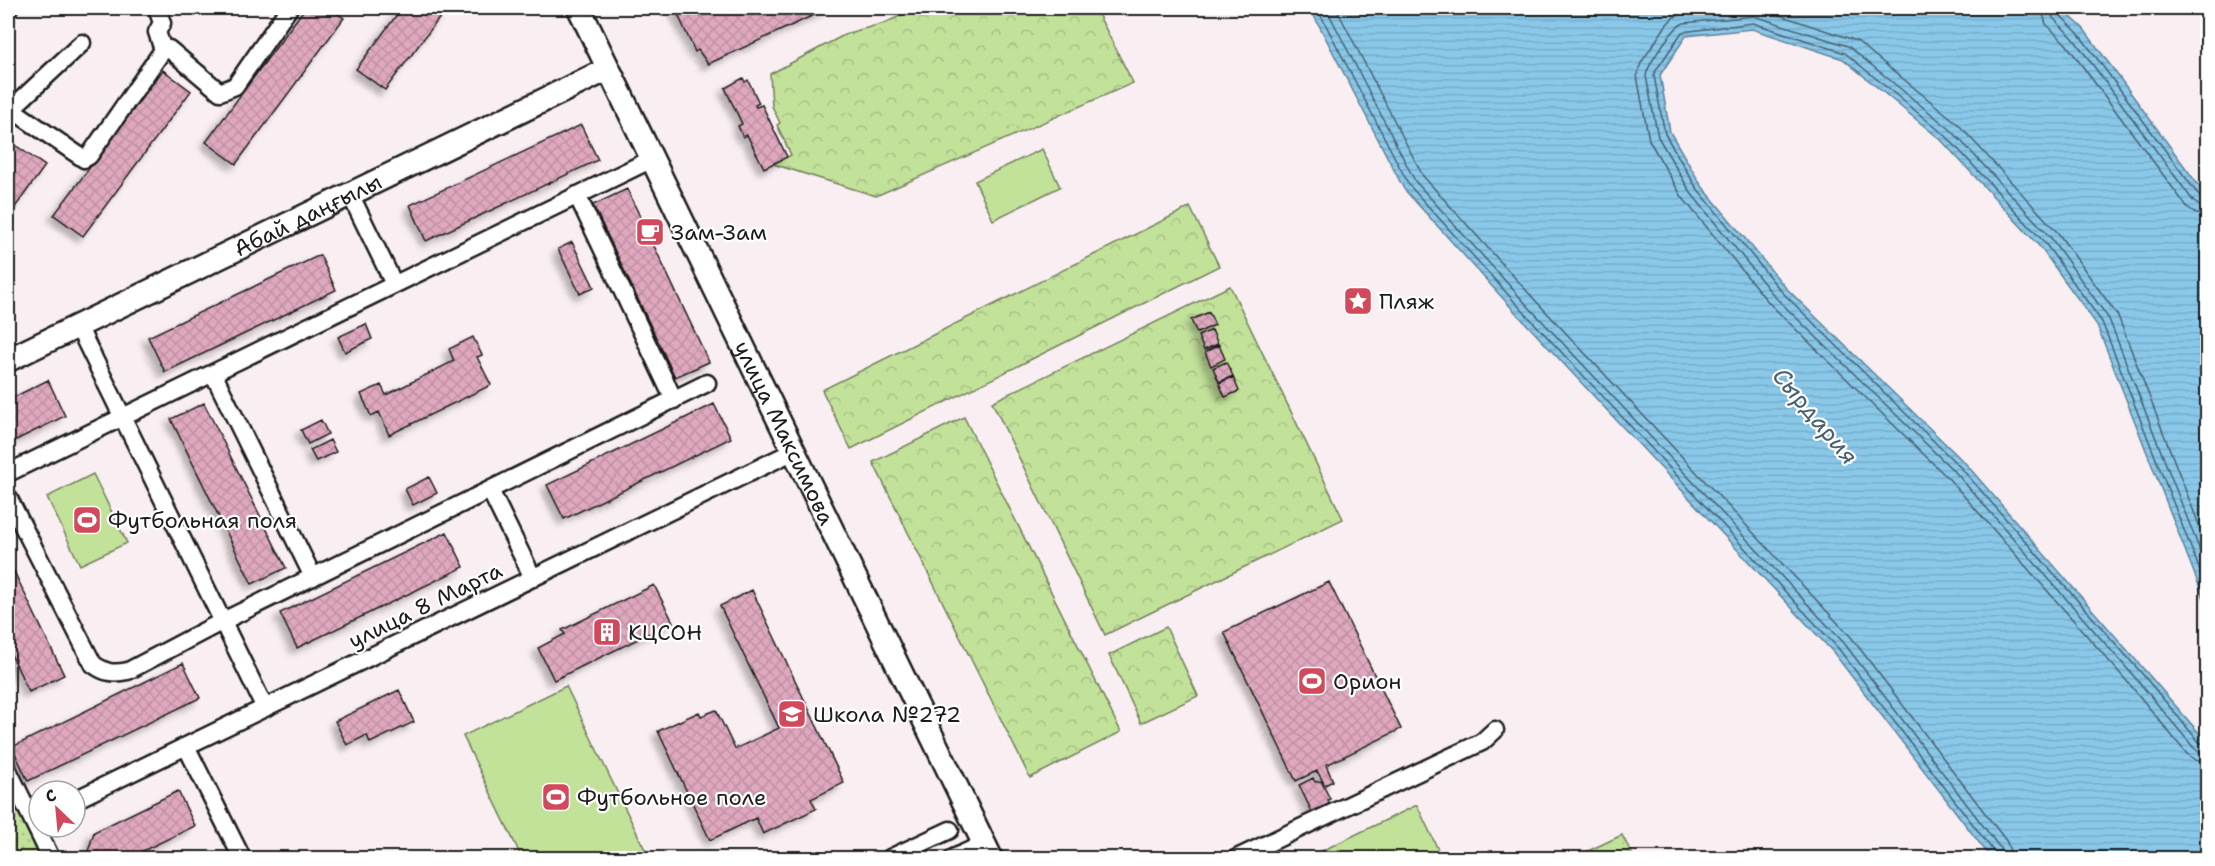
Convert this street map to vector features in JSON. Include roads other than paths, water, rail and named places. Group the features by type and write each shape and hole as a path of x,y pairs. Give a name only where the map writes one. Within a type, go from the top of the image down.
{"street":[{"path":"157,8 162,23 157,32 163,50"},
{"path":"8,111 14,111 84,159 89,156 163,50 169,49 220,92 228,90 235,86 289,8"},
{"name":"улица Максимова","path":"579,8 988,851"},
{"path":"8,111 81,43"},
{"name":"Абай даңғылы","path":"8,360 608,69"},
{"path":"8,473 652,159"},
{"path":"350,194 394,284"},
{"path":"577,195 674,400"},
{"path":"78,326 265,708"},
{"path":"213,373 313,577"},
{"path":"8,497 93,664 103,672 116,674 128,671 223,621 707,383"},
{"name":"улица 8 Марта","path":"87,794 794,451"},
{"path":"490,490 533,578"},
{"path":"1237,858 1347,808 1482,742 1495,729"},
{"path":"186,746 242,858"},
{"path":"8,770 51,858"},
{"path":"890,858 950,830"},
{"path":"953,858 988,851"}],"water":[{"name":"Сырдария","path":"1310,8 2061,8 2083,28 2207,197 2207,606 2097,325 2040,247 1941,140 1843,59 1752,29 1686,36 1660,75 1670,132 1701,185 1785,287 1966,464 2207,742 2207,858 1991,858 1833,652 1517,314 1404,189"}],"place":[{"name":"Зам-Зам","path":"650,232"},
{"name":"Пляж","path":"1358,301"},
{"name":"Футбольная поля","path":"87,520"},
{"name":"КЦСОН","path":"607,632"},
{"name":"Орион","path":"1312,681"},
{"name":"Школа №272","path":"792,714"},
{"name":"Футбольное поле","path":"556,797"}]}
